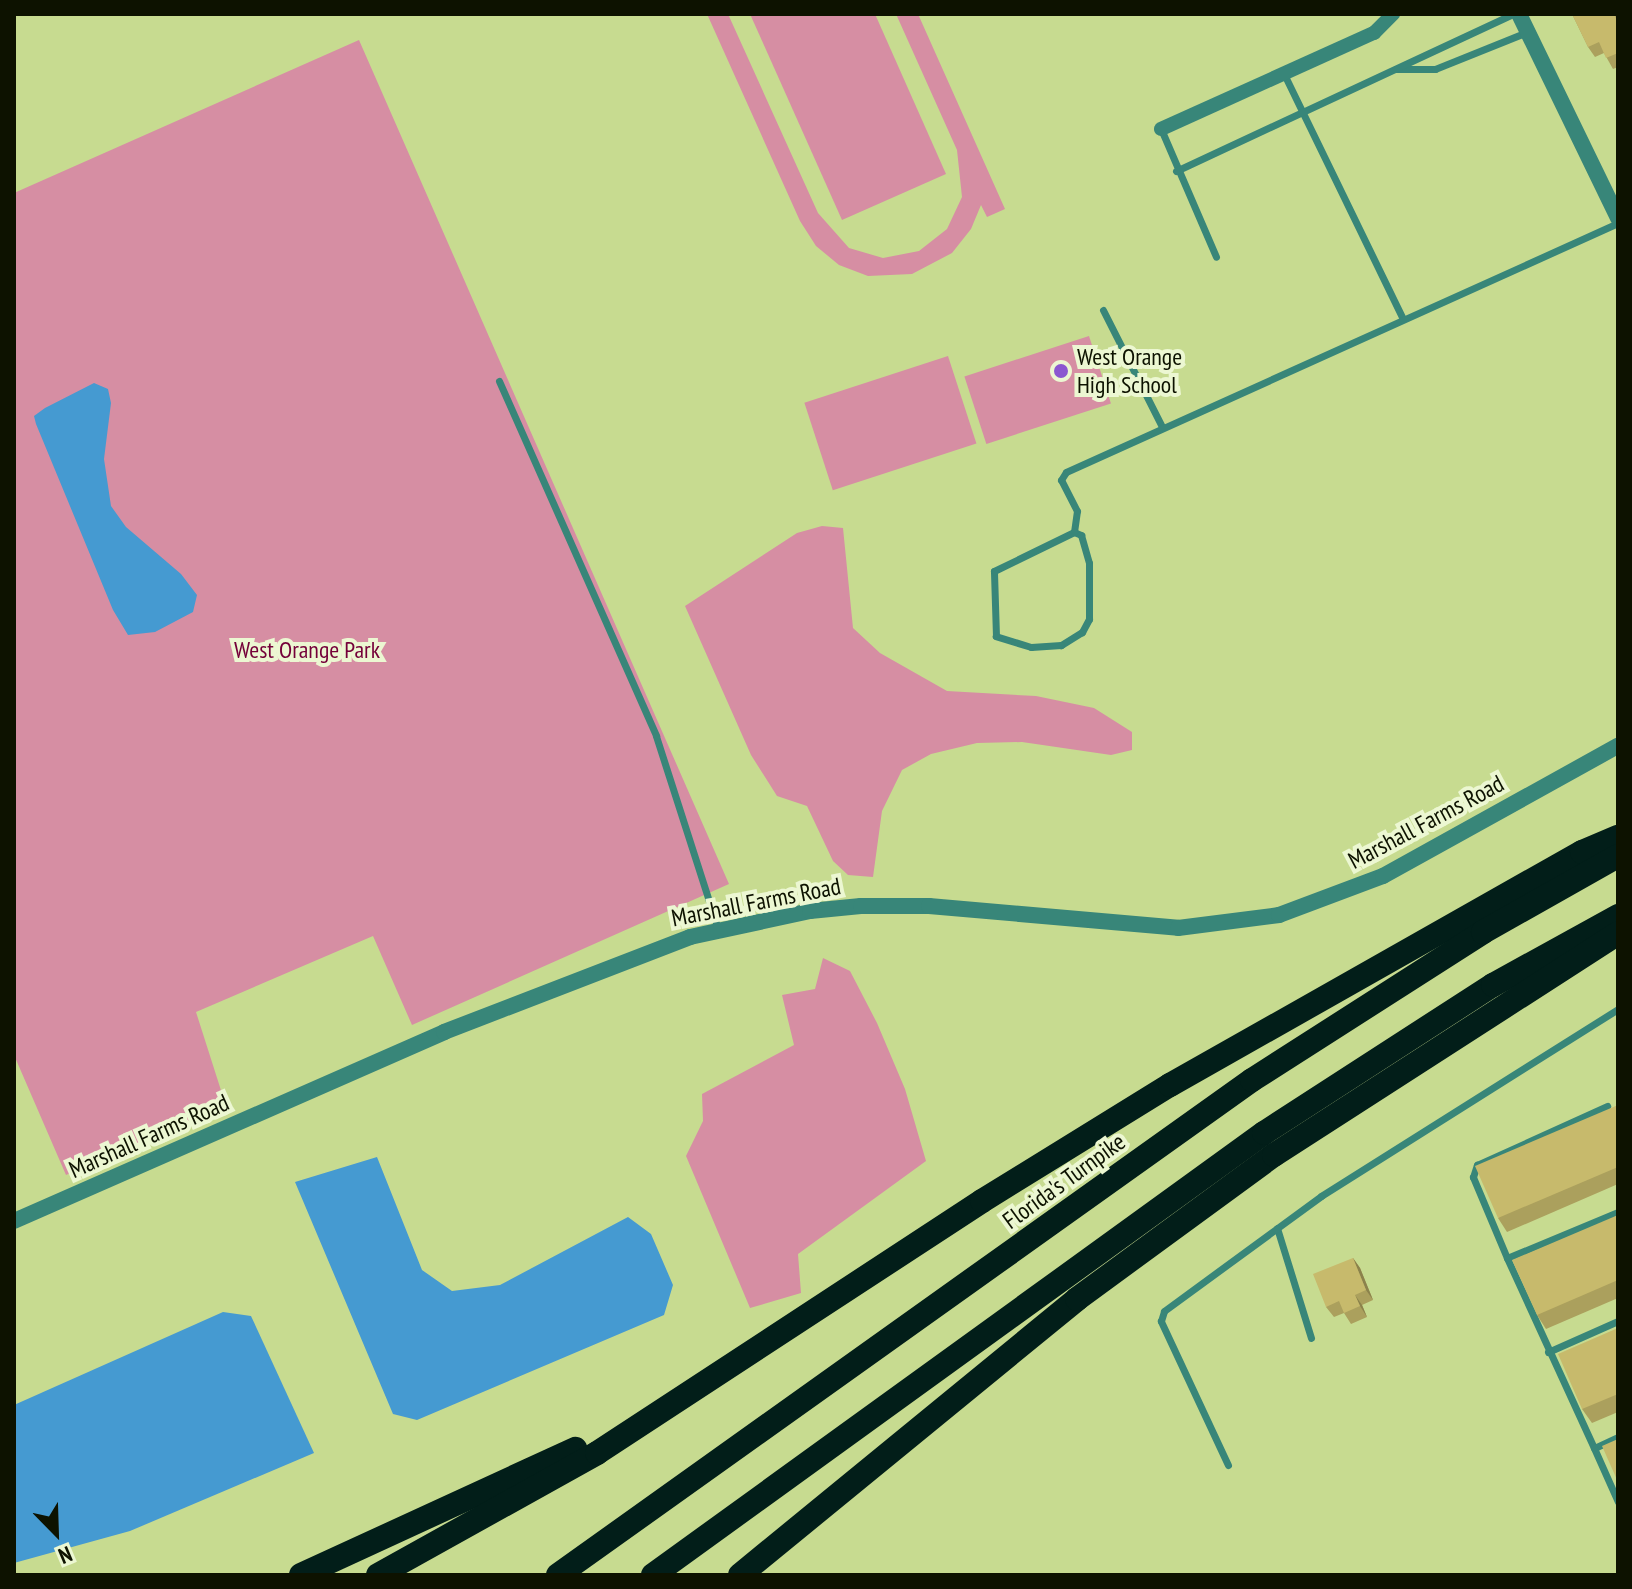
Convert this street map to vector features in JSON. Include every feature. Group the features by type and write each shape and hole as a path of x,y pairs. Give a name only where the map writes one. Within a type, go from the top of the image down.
{"highway":[{"path":"378,1575 597,1453 982,1201 1170,1085 1582,852 1618,837"},
{"name":"Florida's Turnpike","path":"558,1575 1252,1080 1483,932 1618,856"},
{"path":"653,1575 1264,1133 1493,985 1618,916"},
{"path":"740,1575 1077,1299 1249,1173 1618,933"},
{"path":"301,1575 591,1441 796,1324"}],"street":[{"path":"1161,129 1374,33 1393,14"},
{"path":"1519,14 1618,220"},
{"name":"Marshall Farms Road","path":"14,1221 491,1013 621,960 718,929 861,906 929,906 1178,928 1279,915 1383,876 1618,746"}],"lane":[{"path":"1176,171 1512,14"},
{"path":"1394,69 1435,69 1527,32"},
{"path":"1284,74 1402,317"},
{"path":"1161,129 1176,171 1216,257"},
{"path":"1074,532 1077,511 1061,480 1066,472 1618,220"},
{"path":"1103,310 1162,427"},
{"path":"499,381 656,736 718,929"},
{"path":"1074,532 1081,535 1089,563 1089,619 1082,632 1061,645 1031,647 996,636 994,571 1074,532"},
{"path":"1228,1465 1161,1321 1164,1311 1277,1228 1618,1009"},
{"path":"1607,1106 1477,1165 1473,1177 1548,1352 1618,1502"},
{"path":"1507,1258 1618,1212"},
{"path":"1277,1228 1311,1338"},
{"path":"1548,1352 1618,1321"},
{"path":"1594,1448 1618,1437"}],"green space":[{"path":"707,14 728,14 818,213 849,248 883,258 919,251 947,229 962,197 957,150 896,14 918,14 1005,209 987,217 981,205 971,229 952,253 912,274 868,276 839,265 816,246 800,221"},
{"path":"750,14 875,14 946,174 842,220"},
{"name":"West Orange Park","path":"359,40 729,884 412,1025 373,936 196,1012 226,1106 66,1175 14,1055 14,193"},
{"path":"1089,336 1111,404 986,444 964,376"},
{"path":"948,356 976,443 833,490 804,403"},
{"path":"822,526 843,528 853,628 880,653 947,691 1036,696 1094,708 1132,732 1132,750 1111,755 1022,742 977,743 931,754 902,770 882,811 873,877 848,875 833,861 807,806 777,796 751,755 685,606 797,533"},
{"path":"823,958 850,971 877,1023 905,1089 926,1161 798,1254 801,1293 750,1308 686,1156 703,1121 702,1094 794,1045 782,995 815,989"}],"water":[{"path":"94,383 108,389 111,403 104,459 111,506 126,527 181,574 197,595 193,612 155,632 128,635 113,610 34,416"},
{"path":"377,1157 422,1270 452,1291 500,1285 628,1217 651,1234 673,1285 664,1315 417,1420 393,1414 295,1182"},
{"path":"223,1312 251,1316 314,1453 130,1531 14,1563 14,1405"}],"building":[{"path":"1572,14 1614,14 1618,23 1618,53 1606,58 1599,42 1588,47"},
{"path":"1618,1105 1618,1167 1498,1218 1475,1166"},
{"path":"1618,1215 1618,1280 1537,1315 1512,1260"},
{"path":"1353,1258 1366,1290 1355,1295 1360,1306 1344,1313 1339,1301 1326,1307 1313,1274"},
{"path":"1618,1328 1618,1394 1582,1409 1558,1354"},
{"path":"1618,1439 1618,1482 1602,1446"}],"place":[{"name":"West Orange High School","path":"1061,371"}]}
